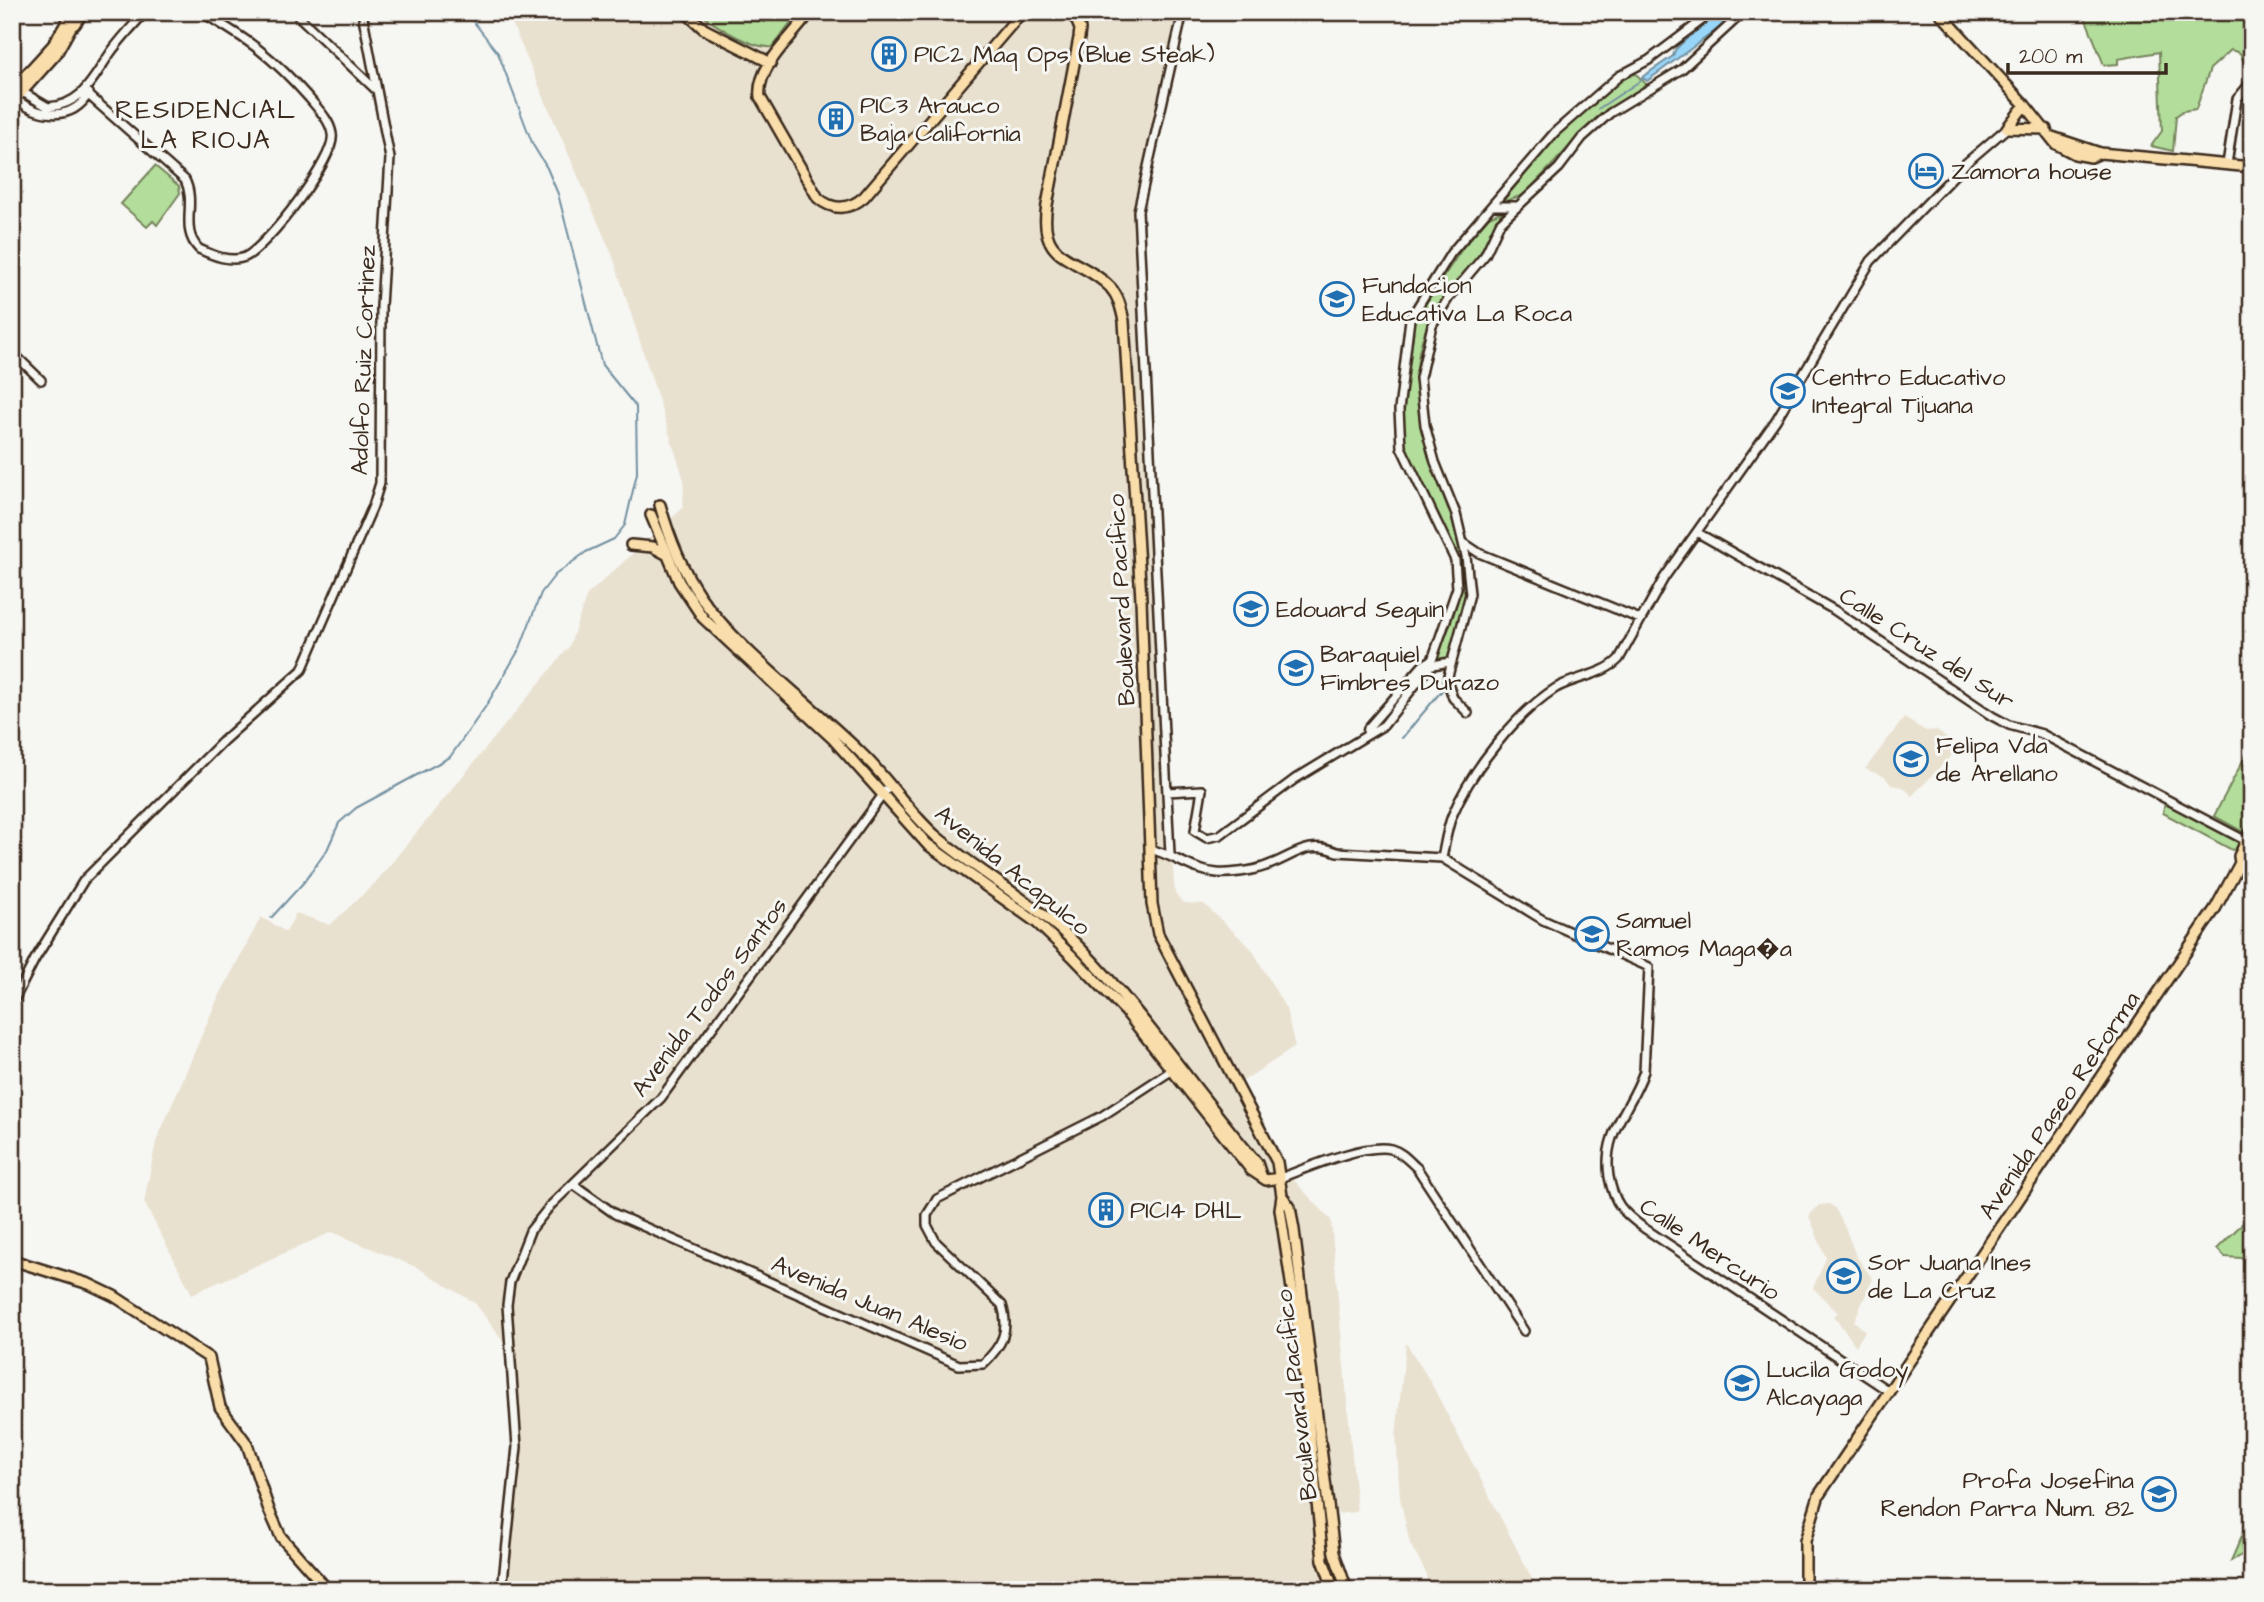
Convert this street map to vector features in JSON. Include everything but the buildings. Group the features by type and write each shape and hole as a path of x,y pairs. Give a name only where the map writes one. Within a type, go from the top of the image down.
{"highway":[{"path":"73,18 81,12"}],"main road":[{"path":"685,12 704,29 771,63"},
{"path":"810,12 771,63 761,83 762,104 818,198 829,205 844,208 857,202 872,187 1022,12"},
{"name":"Boulevard Pacífico","path":"1073,12 1080,29 1079,38 1045,215 1046,233 1057,253 1066,261 1110,288 1120,302 1124,321 1152,904 1158,933 1277,1162 1282,1196 1280,1209 1301,1349 1322,1560 1334,1590"},
{"path":"1939,12 2062,148 2075,154 2091,156 2100,153 2252,167"},
{"path":"15,95 56,54 73,18"},
{"path":"2007,128 2025,105"},
{"path":"2007,128 2049,133"},
{"name":"Avenida Acapulco","path":"660,505 669,538 685,572 710,610 733,635 882,773 936,835 1044,915 1078,946 1133,1005 1251,1170 1269,1180 1280,1178"},
{"name":"Avenida Acapulco","path":"651,515 679,582 703,618 832,739 927,844 1036,922 1072,956 1177,1067"},
{"path":"631,545 653,547 666,554"},
{"name":"Avenida Paseo Reforma","path":"1805,1590 1805,1541 1819,1495 1887,1390 2185,953 2240,863 2239,856 2250,844 2252,829"},
{"name":"Boulevard Pacífico","path":"1282,1196 1290,1207 1294,1230 1334,1553 1347,1590"},
{"path":"12,1260 89,1284 114,1296 209,1358 220,1407 247,1444 277,1528 328,1590"}],"street":[{"path":"15,95 34,111 66,112 88,91 109,55 145,12"},
{"path":"88,91 185,180 190,194 188,234 199,249 236,259 253,253 319,173 332,147 332,132 323,116 273,58 201,12"},
{"path":"294,12 376,90"},
{"name":"Adolfo Ruiz Cortinez","path":"12,1004 35,959 84,880 223,741 302,670 373,506 380,483 381,307 390,164 362,12"},
{"path":"1170,854 1138,211 1183,12"},
{"path":"1167,792 1202,790 1195,831 1199,836 1220,835 1295,779 1384,725 1428,664 1453,606 1457,588 1455,560 1401,447 1399,410 1410,319 1451,253 1555,132 1619,76 1650,61 1713,12"},
{"path":"1468,713 1449,689 1450,662 1470,594 1464,542 1425,425 1420,378 1432,325 1448,299 1485,255 1500,223 1559,169 1582,138 1610,113 1682,69 1736,19 1748,12"},
{"path":"2227,164 2237,99 2252,80"},
{"path":"1150,849 1170,854 1191,868 1218,873 1264,867 1307,847 1323,846 1337,852 1442,858 1452,817 1470,782 1525,711 1569,681 1615,663 1664,578 1776,420 1871,261 1957,172 2007,128"},
{"path":"1492,206 1516,206"},
{"path":"13,353 41,380"},
{"name":"Calle Cruz del Sur","path":"1698,533 1834,610 1992,716 2009,725 2042,734 2250,844"},
{"path":"1464,542 1479,553 1640,619"},
{"path":"1455,560 1479,553"},
{"path":"1428,664 1450,662"},
{"name":"Avenida Todos Santos","path":"502,1590 517,1447 507,1306 514,1271 530,1231 573,1184 661,1098 890,785"},
{"name":"Calle Mercurio","path":"1442,858 1543,920 1649,967 1644,1071 1621,1116 1606,1156 1613,1198 1621,1212 1887,1390"},
{"name":"Avenida Juan Alesio","path":"573,1184 615,1214 806,1298 959,1365 983,1364 1001,1347 1006,1318 1002,1305 936,1242 927,1225 931,1206 937,1199 1102,1116 1177,1067"},
{"path":"1280,1178 1371,1148 1402,1154 1417,1168 1524,1331"}],"shaded area":[{"path":"507,12 1180,12 1135,207 1155,657 1175,894 1184,903 1204,904 1252,949 1286,1009 1295,1047 1240,1083 1291,1177 1331,1220 1357,1512 1334,1514 1338,1553 1354,1590 505,1590 518,1456 512,1353 475,1303 418,1268 332,1232 192,1294 144,1202 156,1142 216,1002 261,917 286,932 296,913 330,925 375,883 569,647 587,595 683,508 684,480 613,257"},
{"name":"Felipa Vda de Arellano","path":"1904,718 1926,731 1936,730 1959,748 1912,796 1903,787 1891,785 1885,777 1865,769"},
{"name":"Sor Juana Ines de La Cruz","path":"1829,1204 1835,1208 1856,1256 1873,1279 1854,1321 1865,1331 1856,1346 1834,1316 1838,1313 1813,1288 1826,1258 1809,1216 1819,1205"},
{"path":"1406,1343 1430,1381 1538,1590 1429,1590 1425,1571 1410,1544 1400,1498 1396,1435"}],"green space":[{"path":"699,12 765,22 764,12 799,12 773,47 764,47 724,30"},
{"path":"2083,12 2252,12 2252,80 2240,53 2231,50 2210,69 2196,109 2183,111 2176,116 2173,151 2151,146 2162,131 2159,52 2118,59 2118,64 2104,65"},
{"path":"1636,74 1647,85 1595,119 1524,195 1502,202 1561,131 1628,75"},
{"path":"155,166 179,186 180,193 157,225 153,221 147,227 121,204"},
{"path":"1503,211 1475,262 1432,318 1419,353 1419,410 1435,470 1463,551 1457,554 1406,447 1402,417 1403,384 1410,327 1464,246 1489,217"},
{"path":"1461,562 1466,565 1469,595 1447,659 1435,661 1458,600"},
{"path":"2252,743 2252,819 2245,833 2214,816"},
{"path":"2165,802 2239,842 2236,849 2232,850 2163,813"},
{"path":"2252,1214 2252,1249 2242,1258 2225,1257 2217,1249"},
{"path":"2252,1520 2252,1549 2231,1561 2244,1531"}],"water":[{"path":"1714,12 1727,22 1647,81 1642,77 1673,56 1675,50"}],"waterway":[{"path":"271,918 304,882 327,850 339,823 356,808 450,757 486,706 520,648 541,593 555,575 586,552 614,539 625,525 637,473 636,407 602,365 558,194 533,145 498,53 466,12"},
{"path":"1598,109 1643,79"},
{"path":"1402,738 1444,688 1443,674"}],"place":[{"name":"PIC2 Maq Ops (Blue Steak)","path":"889,54"},
{"name":"PIC3 Arauco Baja California","path":"836,119"},
{"name":"Zamora house","path":"1926,171"},
{"name":"Fundacion Educativa La Roca","path":"1337,299"},
{"name":"Centro Educativo Integral Tijuana","path":"1788,391"},
{"name":"Edouard Seguin","path":"1251,609"},
{"name":"Baraquiel Fimbres Durazo","path":"1296,668"},
{"name":"Felipa Vda de Arellano","path":"1911,759"},
{"name":"Samuel Ramos Maga�a","path":"1592,934"},
{"name":"PIC14 DHL","path":"1106,1210"},
{"name":"Sor Juana Ines de La Cruz","path":"1844,1276"},
{"name":"Lucila Godoy Alcayaga","path":"1742,1383"},
{"name":"Profa Josefina Rendon Parra Num. 82","path":"2159,1494"}],"district":[{"name":"RESIDENCIAL LA RIOJA","path":"206,124"}]}
